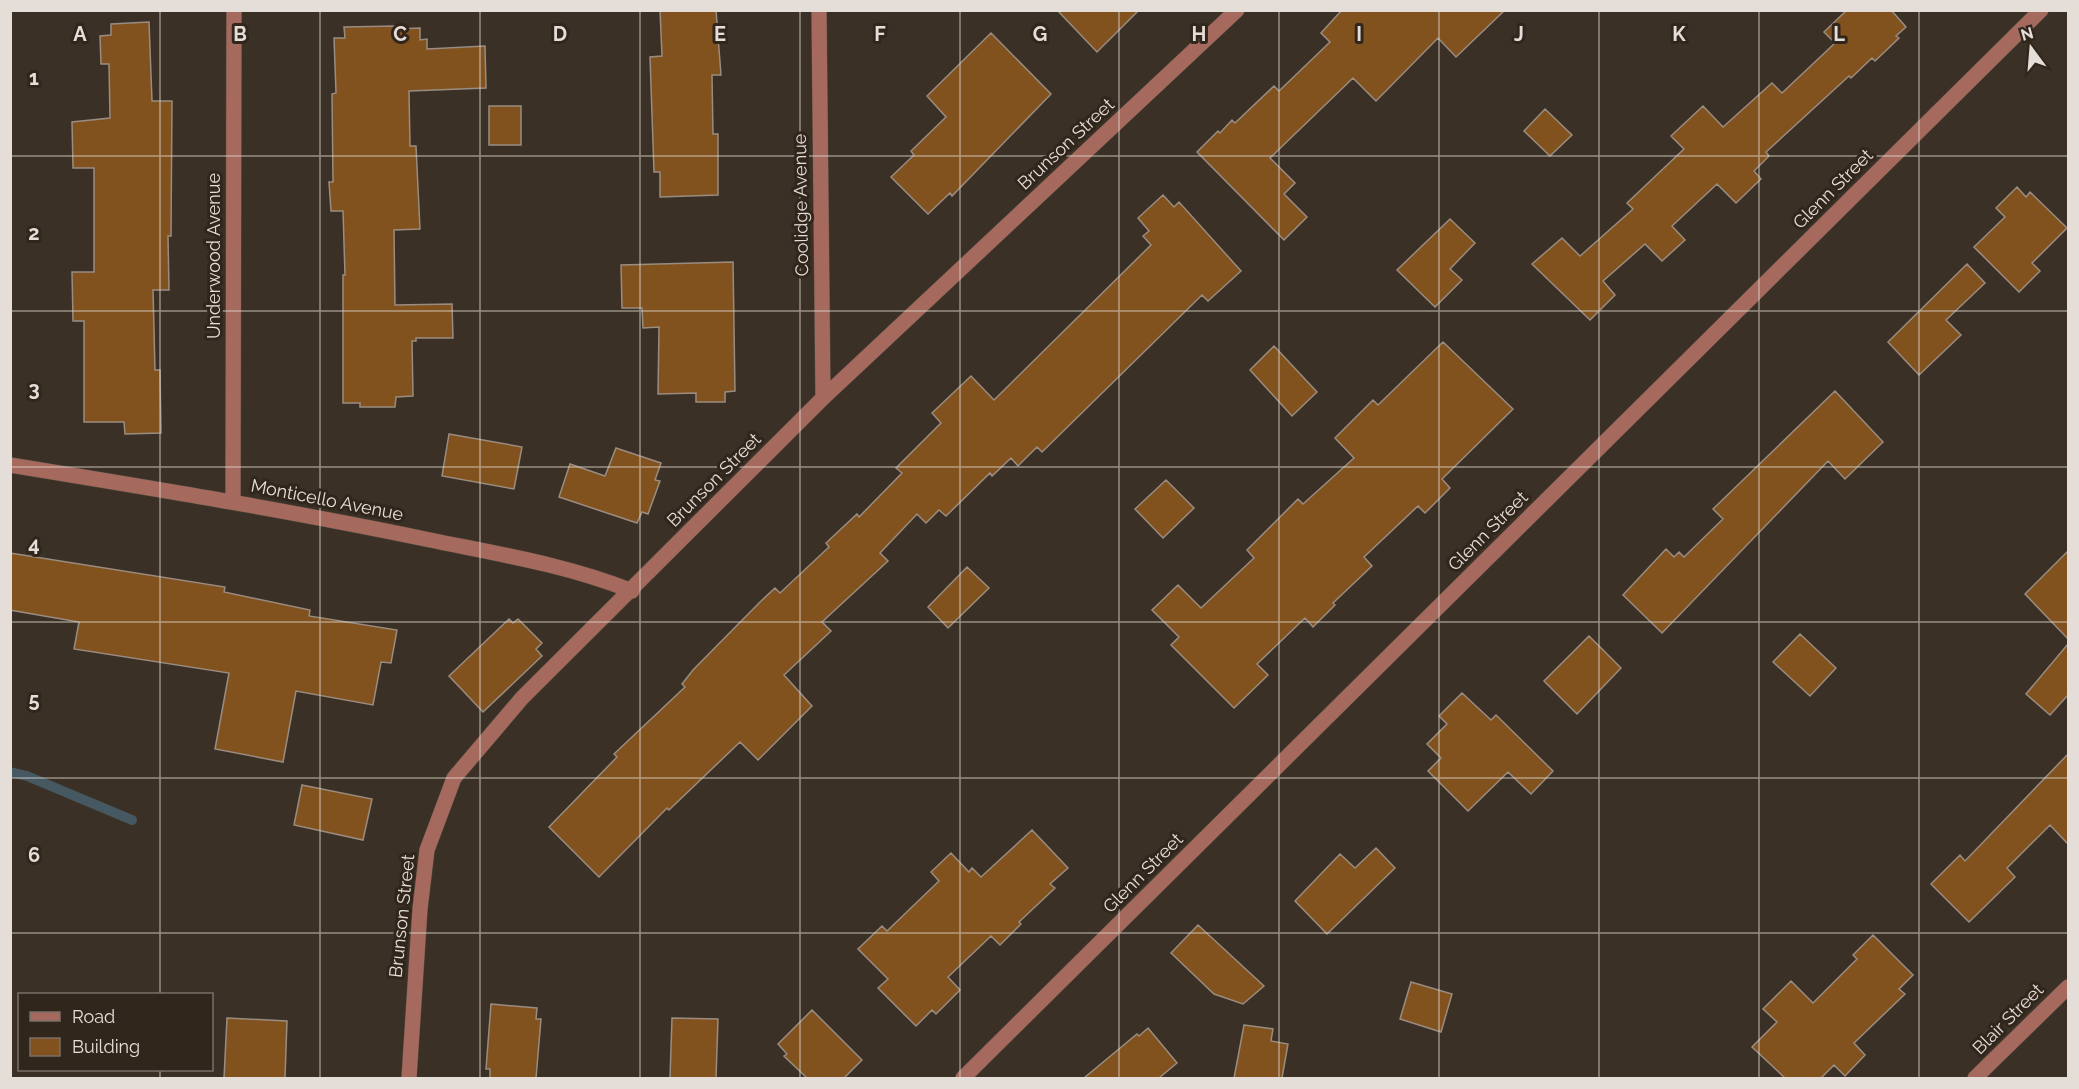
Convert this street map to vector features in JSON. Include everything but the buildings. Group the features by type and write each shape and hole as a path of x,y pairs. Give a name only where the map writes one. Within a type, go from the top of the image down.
{"street":[{"name":"Underwood Avenue","path":"233,501 234,10"},
{"name":"Coolidge Avenue","path":"819,10 823,398"},
{"name":"Brunson Street","path":"409,1078 420,909 428,850 454,778 522,698 632,591 823,398 1236,10"},
{"name":"Glenn Street","path":"963,1078 2041,10"},
{"name":"Monticello Avenue","path":"10,465 233,501 588,574 632,591"},
{"name":"Blair Street","path":"1975,1078 2068,987"}],"waterway":[{"path":"10,772 27,776 132,820"}]}
